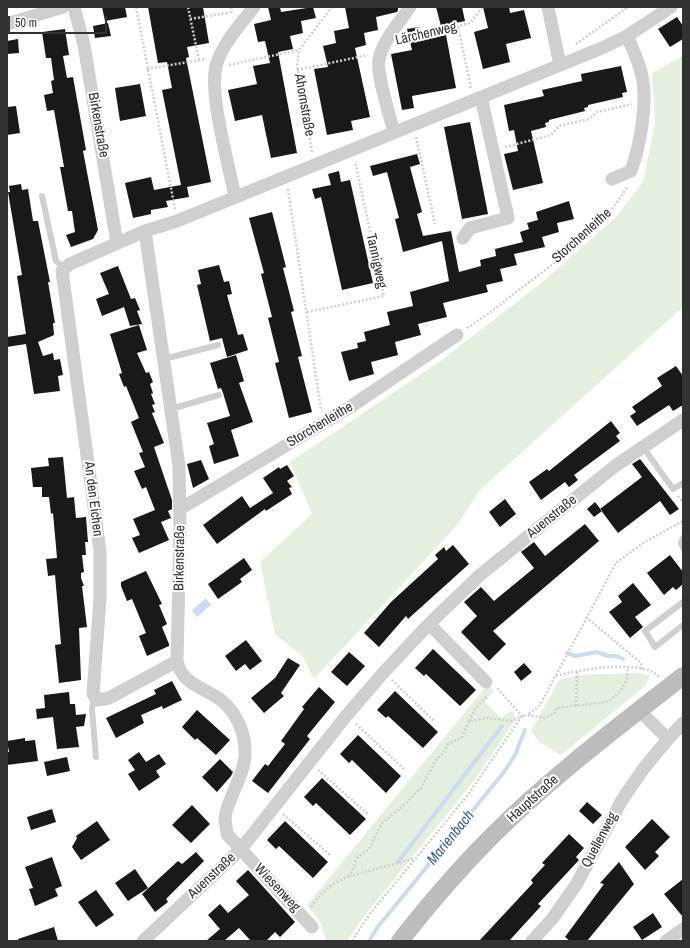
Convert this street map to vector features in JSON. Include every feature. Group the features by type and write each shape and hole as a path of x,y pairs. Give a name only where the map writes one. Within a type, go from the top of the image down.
{"street":[{"path":"7,24 63,7"},
{"name":"Birkenstraße","path":"74,7 84,45 118,243"},
{"name":"Lärchenweg","path":"394,132 379,71 378,60 383,48 410,7"},
{"path":"548,7 560,65"},
{"path":"64,268 145,231 177,221 560,65 627,36 671,7"},
{"path":"235,197 214,92 218,62 229,39 254,8"},
{"path":"612,179 631,171 639,141 643,101 642,77 636,54 627,36"},
{"path":"463,238 470,228 508,218 493,150 477,99"},
{"name":"Birkenstraße","path":"145,231 179,466 180,509 177,661 179,669 187,680 220,700 231,710 243,733 245,757 243,768 228,804 225,819 227,834 241,849"},
{"name":"An den Eichen","path":"64,268 62,271 62,278 100,551 100,599 93,692"},
{"name":"Storchenleithe","path":"180,509 323,424 457,335"},
{"name":"Auenstraße","path":"143,941 241,849 346,716 384,672 429,624 480,576 615,466 683,420"},
{"path":"429,624 490,683"},
{"path":"93,692 103,700 109,698 177,661"},
{"name":"Hauptstraße","path":"400,941 428,905 492,835 554,779 683,676"},
{"path":"639,710 668,739"},
{"name":"Quellenweg","path":"532,941 552,919 576,885 622,800 644,768 683,723"},
{"name":"Wiesenweg","path":"241,849 308,922"},
{"path":"666,941 683,929"}],"lane":[{"path":"42,196 56,261 64,268"},
{"path":"164,359 218,345"},
{"path":"171,409 219,394"},
{"path":"643,447 673,489 683,483"},
{"path":"683,538 681,543 683,548"},
{"path":"683,602 645,631 655,647 683,625"},
{"path":"93,692 92,708 96,757"}],"path":[{"path":"136,7 177,221"},
{"path":"188,7 199,60"},
{"path":"231,7 232,12"},
{"name":"Ahornstraße","path":"315,165 297,70 300,50 332,7"},
{"name":"Lärchenweg","path":"383,48 470,23 483,7"},
{"path":"560,65 572,46 628,7"},
{"path":"190,19 254,8"},
{"path":"458,27 477,99"},
{"path":"297,70 383,48"},
{"path":"147,69 199,60 218,62 300,50"},
{"path":"493,150 551,135 559,126 589,119 597,112 643,101"},
{"path":"413,125 435,224"},
{"name":"Tannigweg","path":"307,312 384,296 352,149"},
{"path":"286,176 307,312 312,359 323,424"},
{"name":"Storchenleithe","path":"470,326 557,260 597,226 617,204 627,186"},
{"path":"528,715 540,705 616,563 642,543 683,521"},
{"path":"586,617 641,663 642,670"},
{"path":"555,676 591,668 628,668 657,674 667,688"},
{"path":"468,721 488,718 512,721 528,715 545,718 556,712 556,708 594,704 612,699 625,686 628,668"},
{"path":"576,706 577,670"},
{"path":"384,672 434,721"},
{"path":"490,683 522,716"},
{"path":"350,876 357,858 369,849 382,823 415,795 421,788 436,760 444,752 448,744 462,737 468,721 488,695 490,683"},
{"path":"346,716 404,769"},
{"path":"352,941 369,915 467,796 522,716"},
{"path":"309,763 369,815"},
{"path":"275,806 331,856"},
{"path":"308,922 330,885 337,880 414,859"}],"green space":[{"path":"683,56 683,307 480,490 458,524 314,679 303,657 275,634 260,562 312,514 290,462 439,362 540,284 615,218 643,182 655,123 652,73"},
{"path":"638,673 650,675 646,685 561,755 539,742 531,731 559,680 577,675"},
{"path":"488,684 494,691 485,702 501,718 507,713 513,711 516,719 474,781 366,914 347,941 326,941 321,923 307,905"}],"water":[{"path":"206,598 211,605 197,617 192,610"}],"building":[{"path":"102,7 125,7 127,17 105,21"},
{"path":"148,7 203,7 209,43 187,47 189,57 186,58 211,182 187,187 189,197 166,201 168,207 151,210 151,214 133,218 125,183 151,177 154,190 181,185 162,90 172,88 167,62 158,63"},
{"path":"268,7 280,7 281,12 313,7 316,18 301,21 303,33 290,36 293,49 278,52 297,153 271,158 262,115 235,121 228,90 257,84 253,66 270,63 265,41 258,42 254,24 271,20"},
{"path":"345,7 398,7 398,10 397,12 376,17 378,30 364,33 366,45 355,48 370,117 351,121 353,130 327,135 314,69 328,67 323,46 336,43 334,31 349,28"},
{"path":"436,7 462,7 465,21 441,26"},
{"path":"483,7 509,7 510,13 524,10 531,38 506,44 510,62 483,69 474,32 488,28"},
{"path":"677,17 683,26 683,39 670,47 658,29"},
{"path":"108,23 111,36 95,38 93,26"},
{"path":"419,27 422,40 446,35 456,88 412,96 414,108 402,110 391,54 412,50 407,29"},
{"path":"65,29 69,55 63,56 67,78 73,77 86,150 83,151 98,230 93,239 71,247 66,235 75,232 72,211 68,211 60,167 64,167 54,110 47,111 44,95 53,93 51,81 54,80 51,58 46,58 42,32"},
{"path":"18,39 19,53 7,54 7,41"},
{"path":"621,66 627,92 622,93 623,97 588,105 588,107 584,108 585,111 549,120 549,122 545,123 546,127 531,131 543,183 513,190 504,154 518,151 514,130 509,131 504,105 544,96 542,90 582,81 581,74"},
{"path":"140,84 146,116 120,121 115,88"},
{"path":"16,106 20,133 7,135 7,107"},
{"path":"470,122 488,214 462,219 444,127"},
{"path":"417,154 420,164 410,167 422,212 417,214 423,236 451,231 459,272 481,266 480,260 496,256 495,249 523,242 520,232 529,229 527,223 538,220 536,212 569,201 574,219 557,223 559,232 542,237 545,247 514,254 517,265 500,269 503,281 486,285 488,292 443,303 447,317 418,324 421,335 395,342 398,355 371,362 374,374 349,381 341,352 358,348 357,343 366,341 364,332 390,325 387,312 413,306 410,292 449,281 442,241 403,252 395,219 399,218 387,172 373,176 370,166"},
{"path":"339,171 341,182 350,180 373,283 342,290 321,197 315,199 312,189 331,185 328,174"},
{"path":"21,184 22,190 28,189 33,221 38,221 50,282 48,282 55,323 53,323 54,335 38,342 43,356 53,353 54,360 60,359 63,375 58,376 60,391 34,394 26,344 7,347 7,337 26,334 17,276 22,275 8,192 10,192 9,186"},
{"path":"272,212 286,267 283,268 294,311 291,312 302,356 298,357 312,412 289,418 275,363 279,362 268,318 272,317 261,274 264,273 249,218"},
{"path":"219,265 224,282 229,281 232,294 227,295 238,335 243,334 248,350 227,357 222,338 210,341 197,285 201,284 198,270"},
{"path":"118,266 131,299 135,298 140,310 137,311 142,324 130,326 124,307 102,316 96,299 109,294 100,273"},
{"path":"139,325 147,350 137,353 146,373 149,372 153,382 150,384 153,393 151,394 155,404 152,405 155,412 152,413 164,443 154,447 172,500 172,509 168,511 171,518 161,522 169,540 139,553 132,538 140,535 133,519 155,510 146,487 142,489 134,471 145,467 139,453 143,452 131,422 139,418 126,386 124,387 119,374 122,373 110,334"},
{"path":"236,355 244,381 239,383 253,422 231,430 239,456 214,464 209,446 214,444 207,423 230,416 221,388 218,389 210,363"},
{"path":"676,366 683,376 683,405 673,411 669,405 637,426 630,416 636,412 632,407 662,386 657,378"},
{"path":"611,421 620,433 616,436 620,441 574,475 578,480 569,487 565,482 541,500 529,482 547,469 549,471"},
{"path":"63,457 67,498 74,497 76,518 86,517 88,542 85,542 86,555 82,555 84,572 81,573 81,578 84,586 82,586 87,627 79,628 81,680 59,683 55,645 61,644 55,575 48,576 46,559 57,558 53,513 51,514 49,497 42,497 42,487 33,487 31,468 49,466 48,458"},
{"path":"640,459 679,509 670,515 660,501 618,533 600,509 642,477 632,464"},
{"path":"201,460 209,479 193,488 187,464"},
{"path":"287,465 294,476 287,481 292,487 289,488 292,494 266,511 265,509 217,544 203,525 242,496 250,508 273,493 263,478 279,467 280,469"},
{"path":"505,499 516,514 500,527 489,512"},
{"path":"595,502 602,511 594,517 587,509"},
{"path":"585,524 599,541 493,631 506,644 489,661 461,632 477,616 464,602 481,587 494,601 534,568 521,552 534,542 545,556"},
{"path":"453,545 469,564 408,619 406,616 379,647 364,633 391,602 438,559 435,555 444,547 446,551"},
{"path":"670,555 683,572 683,584 676,590 673,587 664,595 647,573"},
{"path":"244,558 252,570 240,579 242,582 218,599 208,584"},
{"path":"146,571 162,604 159,605 167,624 162,627 169,644 169,646 147,656 139,636 146,633 132,599 127,601 121,586 121,582"},
{"path":"633,583 651,605 635,617 643,627 630,638 609,612 622,602 618,596"},
{"path":"246,640 262,661 250,670 245,664 236,671 225,656"},
{"path":"433,649 476,690 460,706 426,674 424,676 415,668"},
{"path":"349,652 365,666 347,686 331,672"},
{"path":"288,658 300,665 281,693 284,696 264,713 251,698 275,678"},
{"path":"524,663 532,672 521,681 514,672"},
{"path":"172,681 182,700 163,709 162,706 141,715 144,723 116,738 106,718 156,694 154,690"},
{"path":"319,687 335,702 307,736 310,739 268,793 252,781 265,764 268,766 285,744 281,741 304,709 302,707"},
{"path":"395,691 438,732 423,748 388,716 386,718 377,710"},
{"path":"69,692 70,704 75,704 76,715 86,714 84,726 76,727 79,747 57,749 53,717 37,719 36,709 45,708 44,695"},
{"path":"197,710 230,740 216,755 197,738 195,740 182,727"},
{"path":"358,735 401,776 386,793 352,760 349,763 340,754"},
{"path":"25,738 25,741 35,740 38,761 7,765 7,752 9,752 7,741"},
{"path":"139,752 146,762 159,754 166,764 156,771 160,777 139,791 128,774 135,770 128,760"},
{"path":"67,757 70,771 47,776 44,762"},
{"path":"220,759 233,772 217,792 202,777"},
{"path":"322,778 366,819 350,835 316,803 313,806 304,797"},
{"path":"587,802 602,815 593,824 579,811"},
{"path":"192,805 210,824 191,843 172,825"},
{"path":"52,809 56,822 31,830 27,817"},
{"path":"652,819 670,837 655,852 659,856 645,870 625,847"},
{"path":"97,821 110,840 81,860 72,847 77,838 76,836"},
{"path":"285,821 328,862 313,878 279,846 276,849 267,840"},
{"path":"569,834 584,848 576,857 579,860 538,904 541,906 509,941 479,941 533,883 531,880 545,865 542,863"},
{"path":"196,852 204,861 166,899 168,902 155,912 142,894 178,861 182,864"},
{"path":"52,857 62,886 55,889 58,896 35,906 29,889 33,888 25,867"},
{"path":"619,862 634,884 587,941 570,941 565,937 604,884 600,883"},
{"path":"135,869 148,888 128,901 115,883"},
{"path":"248,870 295,922 280,937 275,932 266,941 251,941 239,928 224,941 206,941 220,929 208,915 220,904 228,913 249,895 236,881"},
{"path":"683,879 683,917 664,894"},
{"path":"96,890 114,915 96,927 78,902"},
{"path":"653,913 662,927 642,940 633,927"},
{"path":"54,927 58,941 19,941 18,939"}],"waterway":[{"path":"567,653 576,656 597,652 608,656 617,656 623,659"},
{"path":"398,862 502,726"},
{"name":"Marienbach","path":"369,941 377,928 504,772 515,755 525,730"}]}
